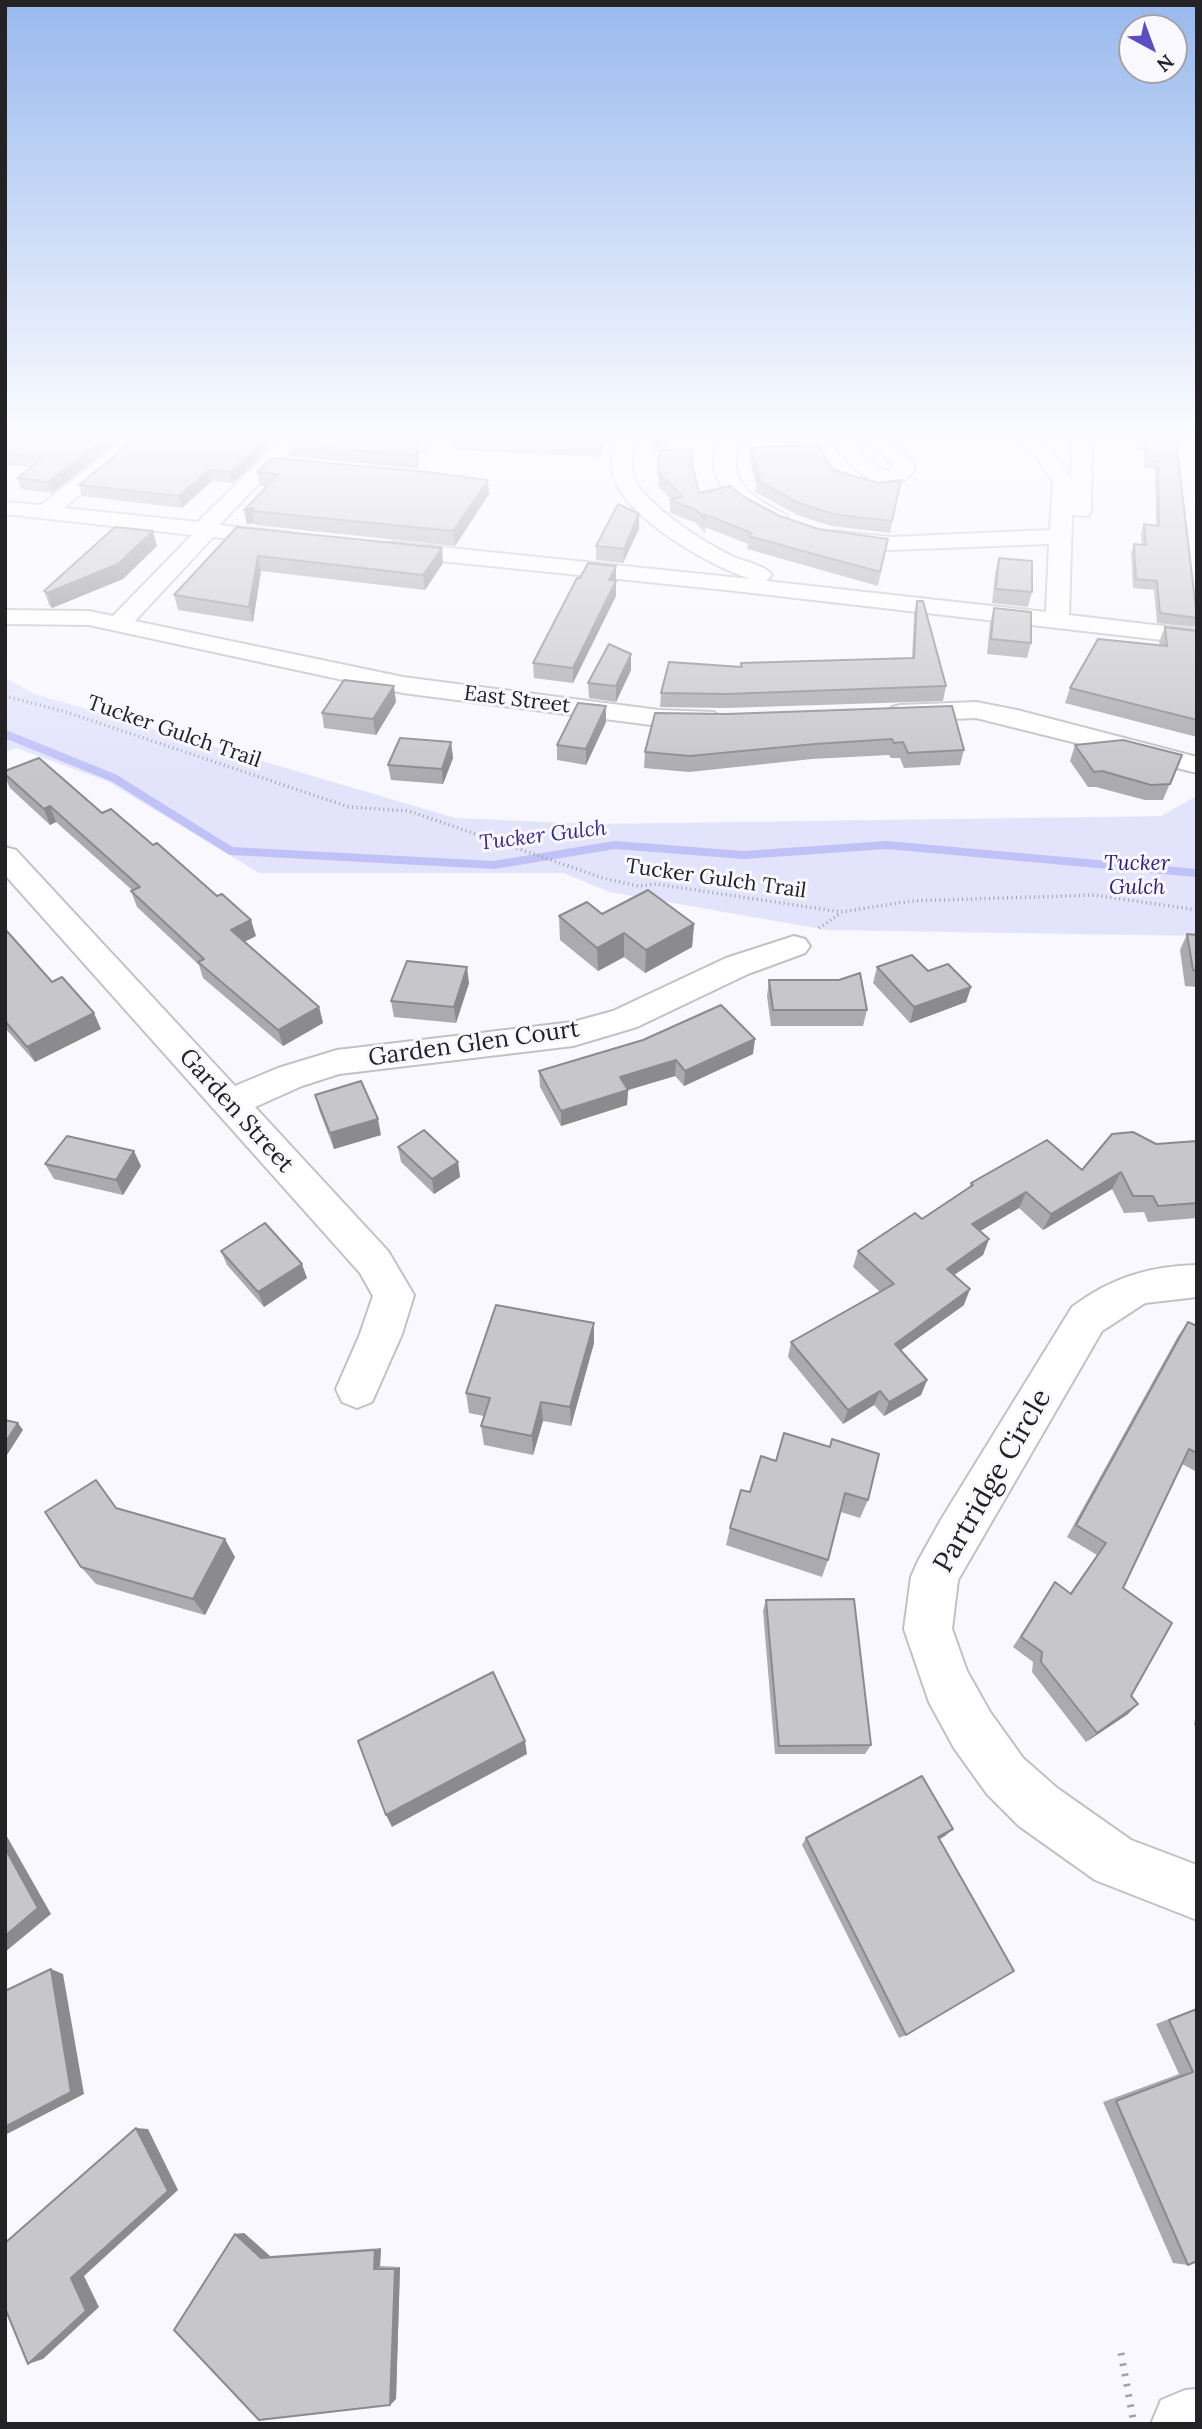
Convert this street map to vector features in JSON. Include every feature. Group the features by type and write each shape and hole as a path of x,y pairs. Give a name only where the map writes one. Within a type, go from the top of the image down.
{"street":[{"path":"119,623 187,553"},
{"path":"432,553 726,583 1197,637"},
{"path":"684,553 721,574 726,583"},
{"path":"710,553 746,571 845,598"},
{"path":"1063,553 1067,624"},
{"path":"1067,624 1073,553"},
{"name":"East Street","path":"5,617 89,618 119,623 403,685 659,718 726,719"},
{"path":"879,714 976,710 1017,718 1197,765"},
{"name":"Garden Street","path":"5,856 374,1262 394,1294 381,1334 357,1389"},
{"name":"Garden Glen Court","path":"229,1104 290,1077 337,1062 573,1034 625,1018 737,967 794,946"},
{"name":"Partridge Circle","path":"1197,1281 1134,1288 1108,1302 1087,1319 958,1533 935,1577 928,1629 947,1684 972,1730 1005,1776 1038,1807 1114,1861 1197,1893"},
{"path":"1185,2424 1197,2423"}],"path":[{"name":"Tucker Gulch Trail","path":"5,696 66,712 349,807 409,811 603,878 639,886 656,884 841,912 911,901 1094,895 1197,910"},
{"path":"1121,2353 1133,2424"}],"green space":[{"name":"Tucker Gulch","path":"5,678 35,694 455,818 596,824 1161,816 1197,796 1197,936 827,930 610,892 563,873 259,873 107,781 16,748 5,752"}],"building":[{"path":"86,553 129,553 118,564 47,593 44,591"},
{"path":"213,553 438,553 423,575 258,556 249,607 174,595"},
{"path":"812,553 885,553 880,572"},
{"path":"1135,553 1189,553 1197,618 1160,613 1157,581 1136,579"},
{"path":"999,558 1032,561 1032,592 996,589"},
{"path":"588,563 616,566 609,580 616,581 573,668 533,663 577,578 580,578"},
{"path":"917,601 923,601 946,686 727,694 661,693 669,662 742,667 741,663 914,658"},
{"path":"994,608 1031,612 1031,643 991,639"},
{"path":"1165,627 1197,631 1197,720 1070,688 1098,639 1167,646"},
{"path":"609,644 631,654 616,686 588,683"},
{"path":"344,680 394,686 373,719 322,713"},
{"path":"578,703 606,706 586,749 557,745"},
{"path":"952,706 964,750 908,753 903,742 894,743 892,739 690,756 645,752 655,713 727,714"},
{"path":"400,738 451,742 442,769 388,765"},
{"path":"1123,740 1182,755 1170,784 1151,785 1102,771 1094,772 1075,745"},
{"path":"39,758 102,813 111,809 153,845 157,843 217,896 222,894 251,920 231,930 319,1007 278,1030 198,962 204,959 131,891 140,887 50,806 44,809 5,774 5,771"},
{"path":"648,890 694,924 646,950 624,933 597,948 559,916 587,902 602,914"},
{"path":"5,929 52,982 62,977 94,1013 27,1047 5,1021"},
{"path":"1187,934 1197,935 1197,971 1193,970"},
{"path":"912,955 928,971 948,964 971,987 914,1007 877,967"},
{"path":"407,961 467,967 454,1007 391,1001"},
{"path":"860,973 867,1010 773,1010 769,980 839,980"},
{"path":"721,1005 755,1039 685,1071 676,1060 620,1077 628,1090 561,1111 539,1071 643,1040"},
{"path":"361,1081 378,1119 330,1133 315,1095"},
{"path":"424,1130 458,1162 432,1179 398,1147"},
{"path":"1133,1132 1156,1144 1197,1141 1197,1203 1158,1206 1153,1196 1133,1196 1121,1172 1051,1214 1026,1192 972,1224 989,1239 947,1269 970,1289 895,1344 927,1380 889,1402 880,1391 848,1410 791,1342 894,1284 858,1251 915,1213 922,1219 973,1185 971,1183 1047,1140 1082,1170 1112,1134"},
{"path":"67,1136 134,1151 116,1180 45,1164"},
{"path":"265,1223 302,1264 258,1292 221,1251"},
{"path":"496,1305 594,1323 570,1407 541,1402 532,1436 481,1426 490,1398 466,1393"},
{"path":"1188,1322 1197,1326 1197,1453 1189,1449 1123,1588 1172,1623 1131,1696 1138,1704 1097,1733 1041,1662 1042,1652 1021,1637 1055,1582 1071,1594 1106,1543 1076,1525"},
{"path":"5,1420 18,1423 5,1443"},
{"path":"784,1433 830,1447 832,1439 879,1454 868,1500 845,1493 828,1560 730,1528 741,1490 750,1492 761,1456 776,1461"},
{"path":"96,1480 116,1508 225,1539 193,1599 81,1567 45,1512"},
{"path":"854,1599 871,1745 779,1746 766,1600"},
{"path":"493,1672 525,1741 386,1815 358,1741"},
{"path":"922,1776 953,1829 938,1837 1014,1971 906,2035 806,1838"},
{"path":"5,1848 38,1908 5,1936"},
{"path":"51,1969 71,2092 5,2127 5,1991"},
{"path":"1197,2009 1197,2261 1188,2265 1116,2101 1193,2072 1169,2020"},
{"path":"136,2128 168,2191 71,2278 86,2311 28,2364 5,2308 5,2243"},
{"path":"235,2234 261,2258 375,2250 374,2269 395,2269 390,2405 259,2420 174,2330"}],"waterway":[{"name":"Tucker Gulch","path":"5,734 114,778 231,851 494,865 615,845 744,855 887,845 1197,873"}]}
